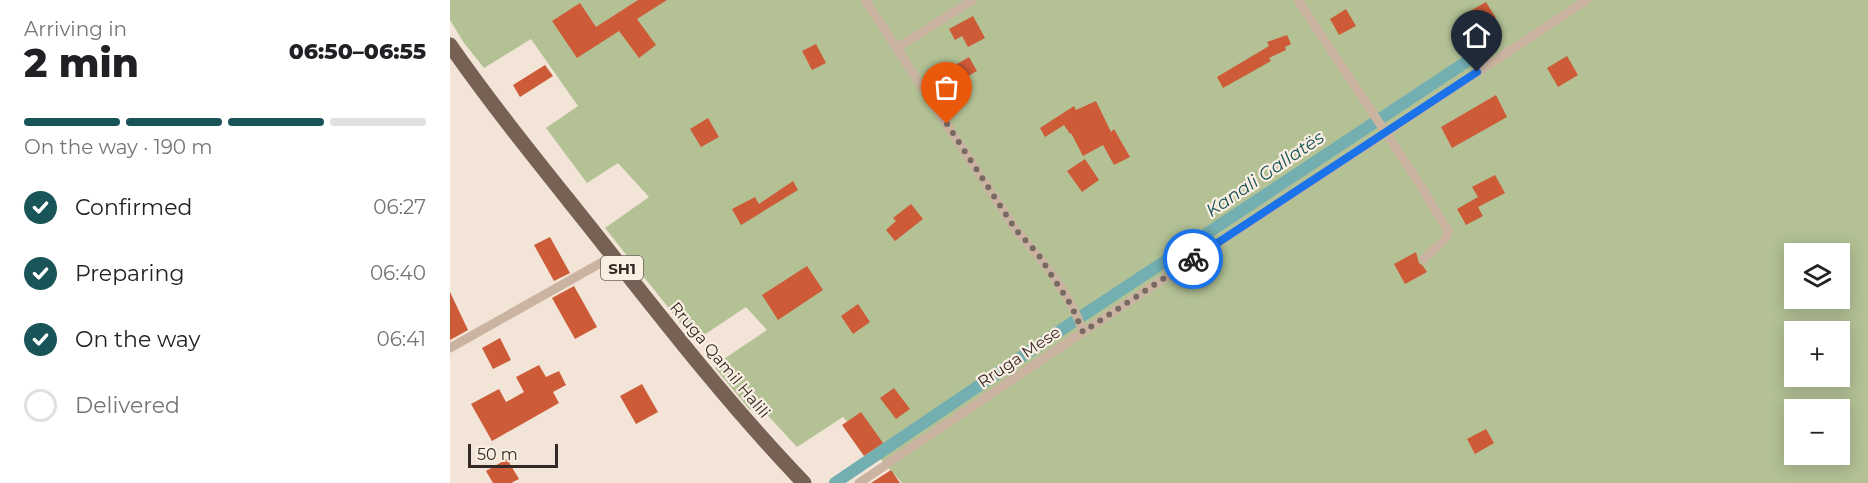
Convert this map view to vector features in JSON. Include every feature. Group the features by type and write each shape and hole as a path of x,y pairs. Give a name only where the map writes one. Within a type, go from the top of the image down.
{"main road":[{"name":"Rruga Qamil Halili","path":"450,45 488,97 732,405 804,483"}],"street":[{"path":"865,0 1016,230 1038,254 1071,305 1082,328"},
{"path":"897,48 973,0"},
{"path":"1298,0 1374,113 1448,231 1446,238 1424,259"},
{"name":"Rruga Mese","path":"859,483 1082,328 1587,0"},
{"path":"450,348 613,256"}],"green space":[{"path":"450,0 1868,0 1868,483 902,483 843,417 797,447 758,405 750,410 715,368 721,361 767,330 746,307 695,341 605,228 649,197 618,163 587,183 546,128 578,106 531,39 484,68 464,43 450,20"}],"building":[{"path":"638,0 667,0 637,19 656,45 639,58 619,31 577,58 552,21 580,3 596,27"},
{"path":"1486,2 1496,18 1472,31 1463,15"},
{"path":"1346,9 1356,26 1339,35 1330,19"},
{"path":"973,16 985,38 968,47 962,36 955,40 949,29"},
{"path":"1287,35 1291,44 1285,47 1286,50 1269,58 1271,61 1223,88 1217,77 1269,46 1267,42"},
{"path":"816,44 826,63 812,70 802,51"},
{"path":"1567,56 1578,75 1558,87 1547,68"},
{"path":"969,57 977,71 944,90 936,76"},
{"path":"545,65 553,76 520,97 513,85"},
{"path":"1496,95 1507,117 1452,148 1441,127"},
{"path":"1096,101 1111,132 1114,129 1130,157 1114,165 1103,145 1083,156 1064,125 1045,137 1040,128 1074,106 1076,110"},
{"path":"708,118 719,137 701,147 690,129"},
{"path":"1085,159 1099,180 1082,192 1067,171"},
{"path":"1495,175 1505,193 1478,207 1483,216 1466,225 1457,209 1478,197 1472,187"},
{"path":"793,181 798,190 741,225 732,209 755,197 759,204"},
{"path":"911,204 923,219 895,241 886,230 896,221 893,218"},
{"path":"550,237 570,273 554,281 534,245"},
{"path":"1416,252 1419,263 1427,272 1405,284 1394,264"},
{"path":"807,266 823,290 778,320 762,295"},
{"path":"574,286 597,327 575,339 552,298"},
{"path":"450,292 468,330 450,340"},
{"path":"858,304 870,322 853,334 841,316"},
{"path":"500,338 511,360 493,369 482,348"},
{"path":"539,365 546,377 559,371 566,385 553,392 559,403 492,441 471,404 499,389 506,402 524,392 516,377"},
{"path":"642,384 658,412 636,424 620,396"},
{"path":"894,388 910,409 896,419 880,398"},
{"path":"861,412 883,443 864,456 842,425"},
{"path":"1486,429 1494,443 1475,454 1467,439"},
{"path":"507,459 519,479 511,483 493,483 486,471"},
{"path":"891,470 900,483 871,483"}],"waterway":[{"name":"Kanali Gallatës","path":"835,483 1067,326 1475,56"}],"way so far":[{"path":"947,124 1016,230 1038,254 1071,305 1083,332 1193,259"}],"route":[{"path":"1193,259 1477,72"}]}
